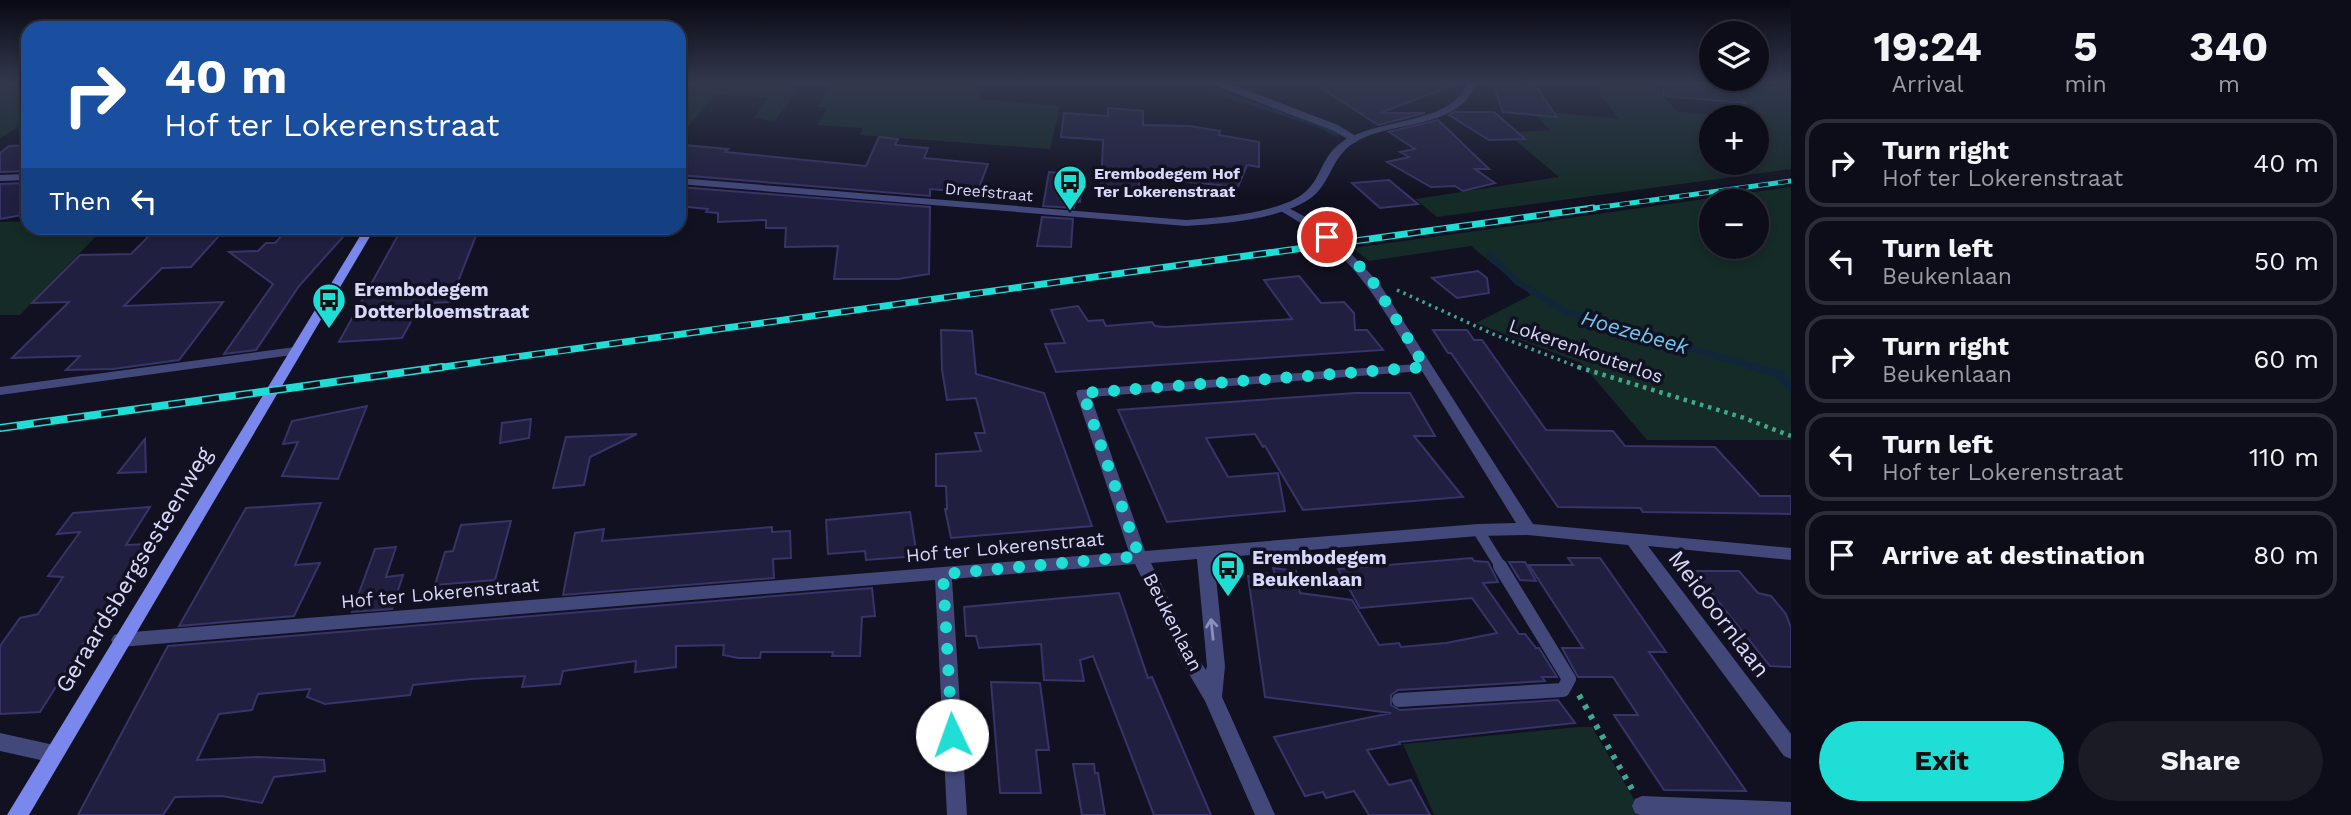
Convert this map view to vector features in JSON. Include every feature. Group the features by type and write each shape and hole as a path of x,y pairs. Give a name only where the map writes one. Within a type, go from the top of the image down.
{"main road":[{"name":"Geraardsbergsesteenweg","path":"17,815 366,235"}],"street":[{"path":"1351,141 1411,120"},
{"name":"Dreefstraat","path":"686,182 1186,223 1231,220 1283,208 1310,195 1320,185 1334,154 1351,141"},
{"path":"0,178 21,177"},
{"path":"1283,208 1313,225 1356,262 1376,286 1528,529"},
{"path":"0,391 295,351"},
{"name":"Beukenlaan","path":"1265,815 1213,697 1188,657 1139,556 1083,393 1425,367"},
{"name":"Hof ter Lokerenstraat","path":"120,640 1139,556 1478,530 1528,529"},
{"name":"Meidoornlaan","path":"1528,529 1791,554"},
{"name":"Meidoornlaan","path":"1634,540 1791,750"},
{"name":"Beukenlaan","path":"1205,552 1216,666 1213,697"},
{"path":"943,574 957,815"},
{"path":"0,742 54,754"},
{"path":"1642,806 1791,812"}],"lane":[{"path":"1315,120 1336,128 1351,141"},
{"path":"1399,700 1563,690 1569,679 1478,530"}],"path":[{"name":"Lokerenkouterlos","path":"1376,286 1399,290 1493,334 1586,370 1744,418 1791,436"},
{"path":"1569,679 1642,806"}],"green space":[{"path":"0,120 21,120 21,125 0,138"},
{"path":"686,120 693,120 686,129"},
{"path":"820,120 1057,120 1050,149 860,135 863,128 817,125"},
{"path":"1541,120 1699,120 1699,175 1747,175 1437,217 1415,199 1559,177 1515,140 1526,139 1517,132 1550,130"},
{"path":"1769,120 1791,120 1791,169 1769,172"},
{"path":"1791,187 1791,440 1647,440 1581,363 1476,323 1531,295 1471,246 1369,261 1353,248 1699,200 1699,259 1769,259 1769,190"},
{"path":"21,221 21,235 97,235 20,315 0,315 0,222"},
{"path":"1592,727 1643,815 1434,815 1403,744"}],"building":[{"path":"1063,120 1143,120 1143,125 1190,126 1220,131 1219,135 1259,142 1259,167 1247,165 1238,187 1139,177 1139,193 1101,190 1103,140 1061,137"},
{"path":"1370,120 1397,120 1378,125"},
{"path":"1438,120 1489,169 1475,169 1495,183 1463,191 1455,186 1431,187 1387,162 1409,157 1400,152 1415,149 1389,132"},
{"path":"1457,120 1503,120 1525,139 1489,140"},
{"path":"879,137 898,139 895,145 928,148 924,158 988,164 977,193 930,189 930,196 686,176 686,145 728,149 725,152 866,166"},
{"path":"21,145 21,171 0,172 0,153 9,146"},
{"path":"1049,172 1083,175 1080,202 1075,201 1074,208 1043,206"},
{"path":"1389,180 1418,204 1380,208 1352,183"},
{"path":"21,183 21,215 0,219 0,184"},
{"path":"686,188 930,207 929,274 898,279 834,279 838,246 785,247 786,228 766,228 766,220 718,222 718,213 706,212 708,209 686,207"},
{"path":"1042,217 1073,219 1071,247 1037,246"},
{"path":"150,235 220,235 191,267 162,268 124,306 223,302 179,360 113,369 66,370 80,356 12,358 69,302 32,303 80,255 131,254"},
{"path":"282,235 345,235 299,286 256,350 224,354 273,284 229,252 258,251 266,243 275,243"},
{"path":"398,235 476,235 450,302 429,303 423,315 414,316 402,338 339,342"},
{"path":"1478,271 1487,278 1489,293 1457,298 1432,278"},
{"path":"1299,276 1321,303 1344,302 1354,313 1355,330 1367,330 1383,350 1056,372 1045,344 1065,343 1051,310 1078,306 1088,321 1103,320 1106,326 1152,322 1155,326 1166,327 1292,319 1264,280"},
{"path":"941,330 972,331 976,374 1044,393 1092,526 951,538 945,509 946,486 936,486 936,454 981,451 975,433 985,433 976,398 947,400 942,370"},
{"path":"1433,330 1467,330 1474,340 1482,340 1546,430 1613,431 1625,446 1715,447 1760,496 1791,496 1791,514 1643,512 1640,508 1558,507"},
{"path":"1355,393 1410,393 1435,436 1414,436 1463,497 1303,510 1255,434 1206,438 1228,477 1278,473 1285,511 1167,522 1118,410"},
{"path":"367,406 338,479 282,476 298,442 283,444 292,421"},
{"path":"531,419 529,438 500,443 502,423"},
{"path":"637,434 590,457 584,485 553,488 566,437"},
{"path":"145,439 146,472 118,473"},
{"path":"321,503 295,565 320,563 294,616 179,626 246,508"},
{"path":"150,507 126,545 146,544 40,712 0,714 0,646 20,618 38,614 63,577 48,576 80,532 57,534 73,513"},
{"path":"910,512 917,556 866,560 865,551 828,554 826,520"},
{"path":"511,521 495,580 435,585 445,552 453,551 461,525"},
{"path":"772,527 772,532 790,531 791,558 773,559 774,578 563,595 575,533 604,529 602,541"},
{"path":"396,547 386,577 403,575 392,609 352,612 375,549"},
{"path":"1472,558 1474,561 1488,562 1498,582 1483,583 1519,634 1525,634 1536,648 1539,648 1557,677 1542,677 1545,681 1398,690 1391,695 1391,705 1400,710 1558,700 1575,723 1399,742 1400,744 1367,750 1389,785 1411,780 1430,815 1369,815 1354,791 1326,798 1323,792 1305,796 1274,737 1391,713 1265,697 1248,576 1266,579 1265,573 1275,575 1273,568 1296,571 1300,593 1352,600 1379,645 1399,643 1401,647 1446,643 1497,633 1472,598 1360,608 1338,569"},
{"path":"1568,558 1600,558 1666,652 1649,652 1746,791 1664,790 1614,715 1638,715 1613,677 1578,677 1562,648 1583,648 1529,565 1573,565"},
{"path":"1509,562 1525,562 1536,581 1520,580"},
{"path":"1694,571 1739,571 1758,593 1771,596 1786,614 1791,628 1791,667 1770,666"},
{"path":"872,588 875,616 862,617 860,656 832,656 833,652 761,652 760,658 738,658 723,655 724,645 676,646 676,667 635,672 636,661 563,671 560,684 522,687 525,676 471,679 413,685 410,695 325,704 307,697 310,689 258,694 252,710 219,714 197,760 258,757 324,760 325,771 274,777 262,803 222,796 175,797 163,815 78,815 168,646"},
{"path":"1119,593 1148,678 1152,677 1211,815 1154,815 1093,656 1080,660 1084,681 1044,680 1041,644 979,648 976,636 966,636 964,607"},
{"path":"991,682 1040,683 1049,750 1036,750 1041,793 1000,793"},
{"path":"1073,764 1094,764 1105,815 1082,815"}],"waterway":[{"name":"Hoezebeek","path":"1303,120 1337,135"},
{"name":"Hoezebeek","path":"1490,255 1517,282 1565,311 1761,369"},
{"name":"Hoezebeek","path":"1755,367 1779,374 1791,388"}],"railway":[{"path":"1580,210 1791,181"},
{"path":"429,369 1593,208"},
{"path":"0,428 442,367"}],"place":[{"name":"Erembodegem Hof Ter Lokerenstraat","path":"1070,212"},
{"name":"Erembodegem Dotterbloemstraat","path":"329,330"},
{"name":"Erembodegem Beukenlaan","path":"1228,598"}],"route":[{"path":"952,735 943,574 1139,556 1083,393 1425,367 1376,286 1356,262 1327,237"}]}
